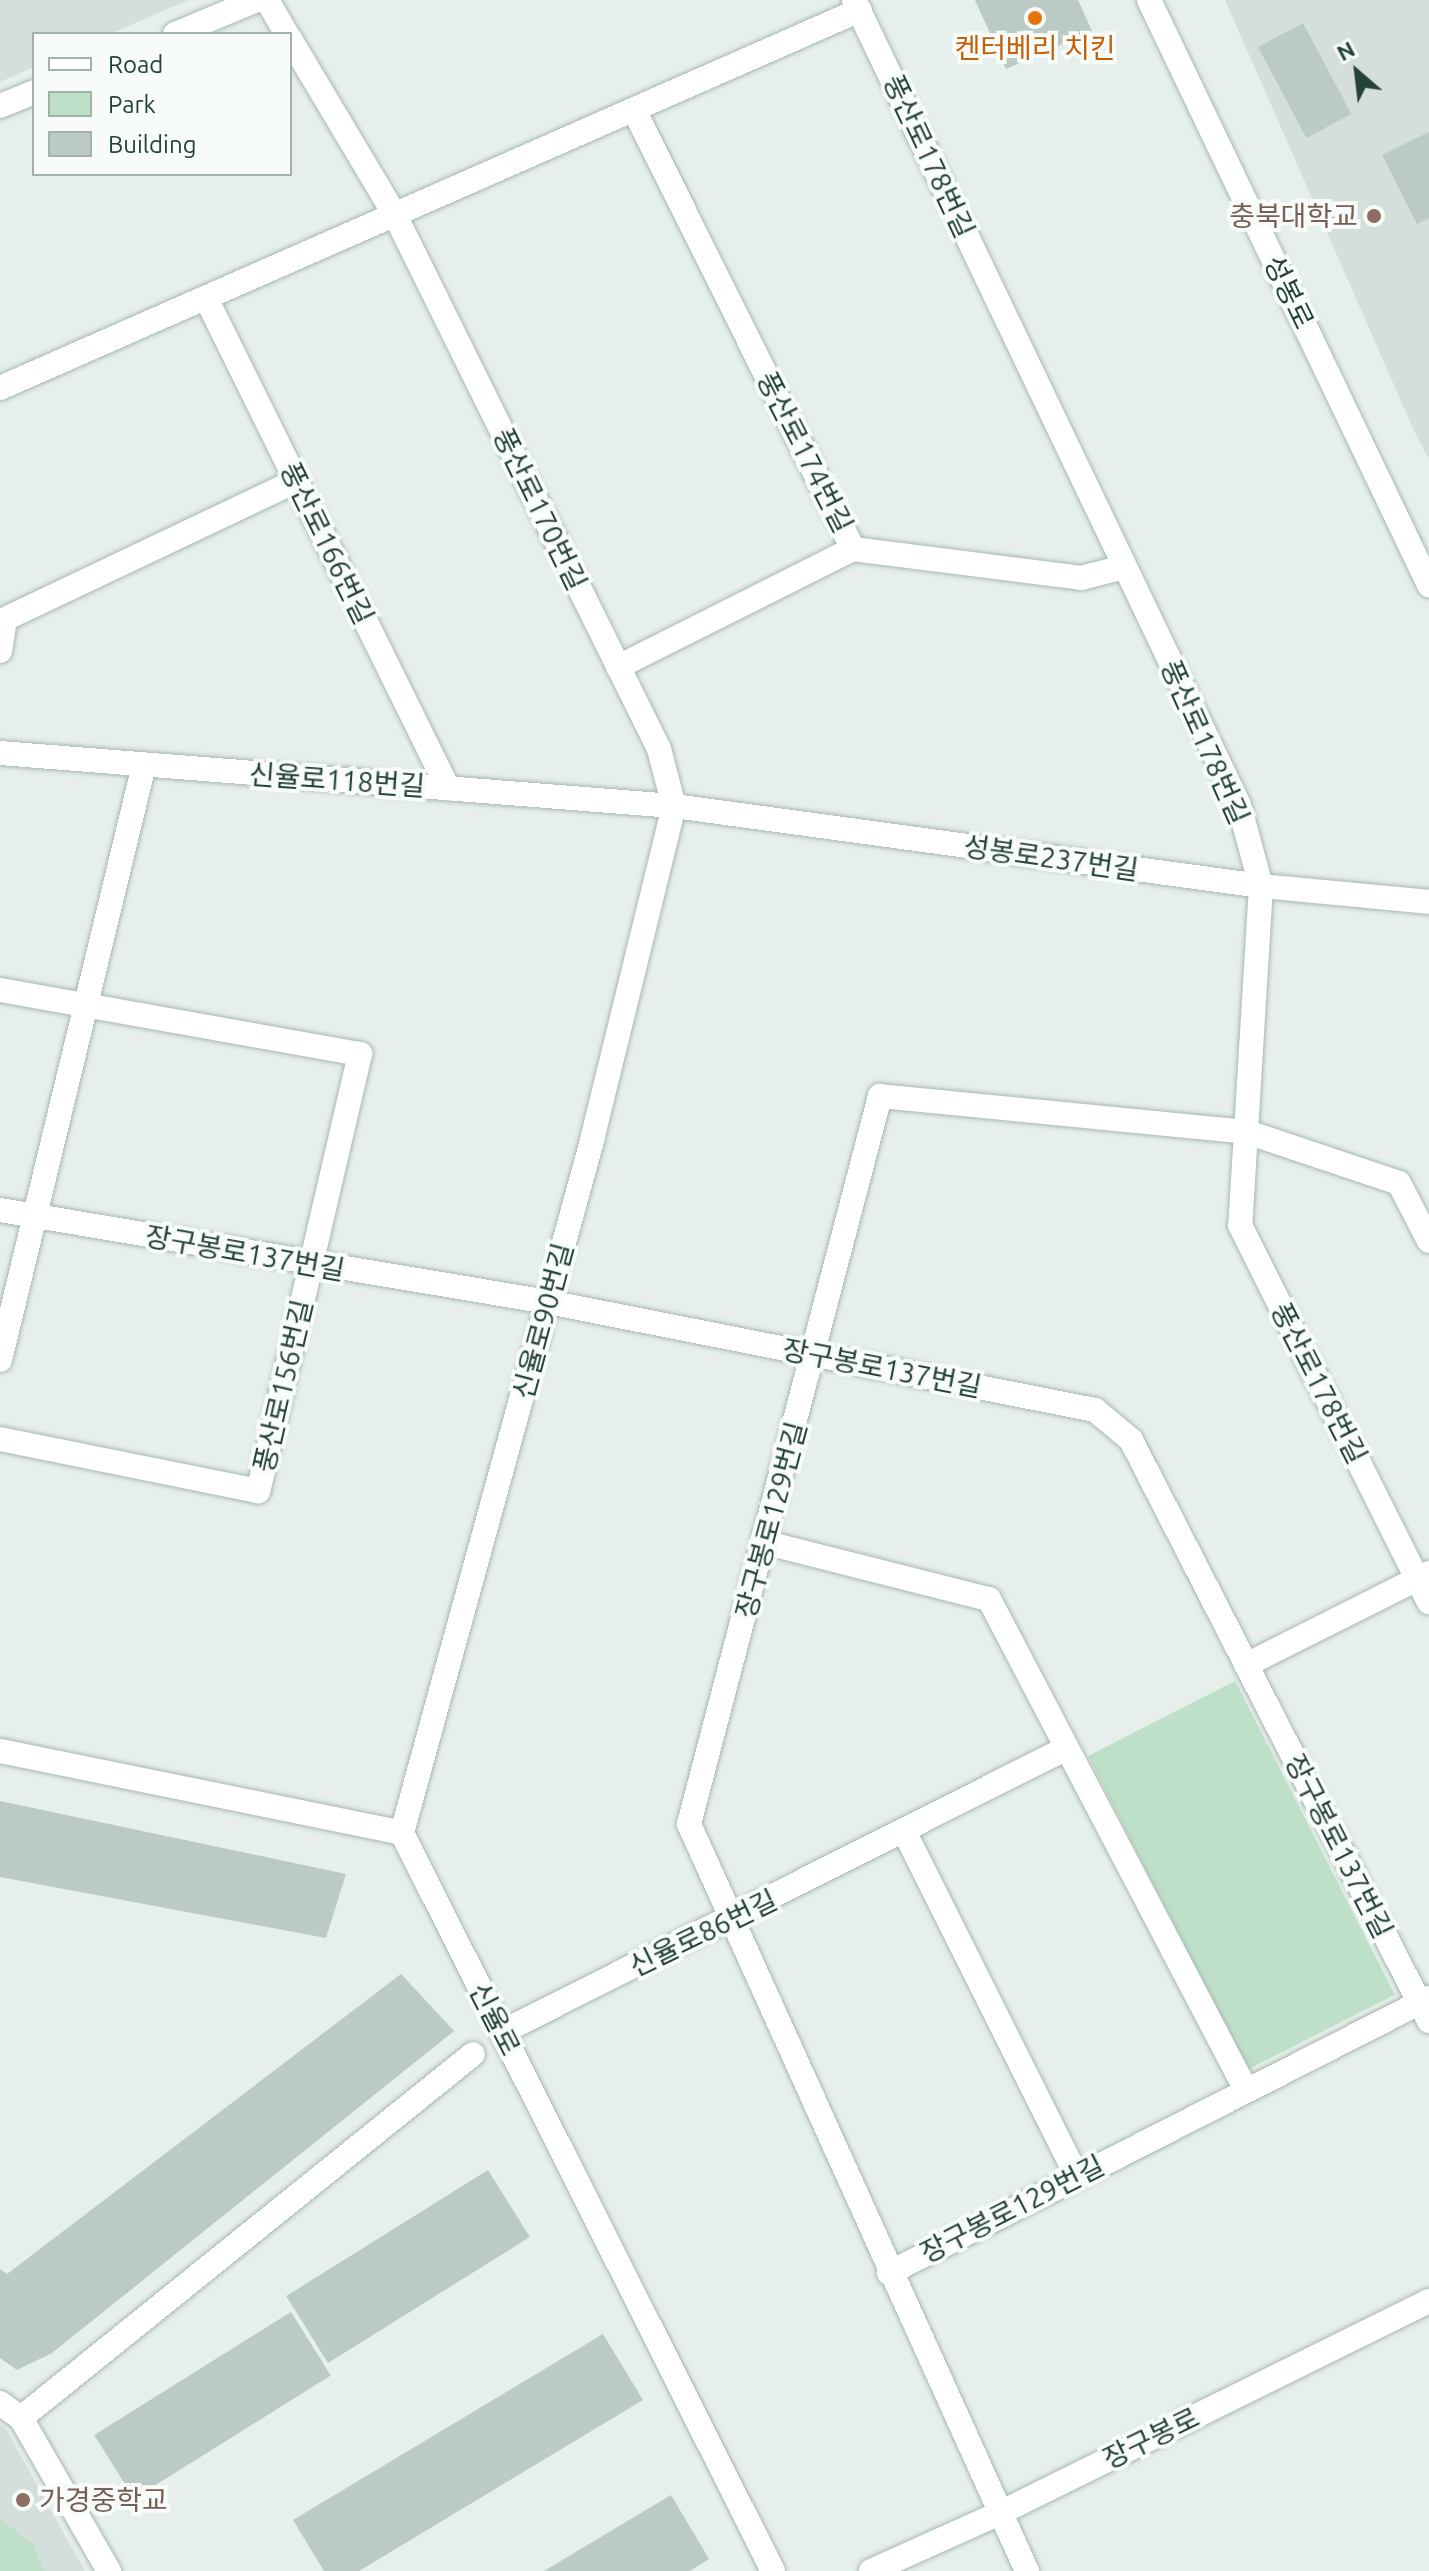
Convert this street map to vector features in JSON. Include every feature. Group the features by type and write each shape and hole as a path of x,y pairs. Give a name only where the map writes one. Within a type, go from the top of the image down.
{"street":[{"path":"180,32 257,0"},
{"name":"풍산로170번길","path":"267,0 287,32"},
{"name":"성봉로","path":"1149,0 1429,585"},
{"path":"0,388 634,110 857,5"},
{"name":"풍산로178번길","path":"857,5 1239,805 1261,886 1240,1225 1423,1576 1429,1602"},
{"name":"풍산로170번길","path":"292,41 395,215 659,749 674,806"},
{"path":"0,106 32,93"},
{"name":"풍산로174번길","path":"634,110 853,549 1081,578 1124,567"},
{"name":"풍산로166번길","path":"206,298 448,788"},
{"path":"0,651 5,619 296,481"},
{"path":"618,667 853,549"},
{"name":"신율로118번길","path":"0,753 674,806"},
{"path":"0,1360 144,765"},
{"name":"성봉로237번길","path":"674,806 1261,886 1429,902"},
{"name":"신율로90번길","path":"402,1833 548,1302 674,806"},
{"name":"풍산로156번길","path":"0,990 360,1054 258,1491 0,1439"},
{"name":"장구봉로129번길","path":"1027,2571 889,2273 736,1917 689,1824 767,1543 880,1096 1247,1132"},
{"path":"1247,1132 1399,1183 1429,1241"},
{"name":"장구봉로137번길","path":"0,1210 311,1265 548,1302 1095,1410 1131,1440 1426,2007 1136,2145"},
{"path":"767,1543 989,1599 1246,2090"},
{"path":"1246,1665 1423,1576"},
{"name":"신율로86번길","path":"502,2032 1067,1748"},
{"path":"0,1751 402,1833"},
{"path":"904,1831 1076,2175"},
{"name":"신율로","path":"402,1833 773,2571"},
{"path":"21,2418 473,2054"},
{"name":"장구봉로129번길","path":"889,2273 1136,2145"},
{"name":"장구봉로","path":"871,2571 998,2514 1429,2301"},
{"path":"0,2403 21,2418 109,2571"}],"shaded area":[{"path":"0,0 188,0 115,32 32,32 32,68 0,82"},
{"name":"충북대학교","path":"1225,0 1429,0 1429,459 1415,433"},
{"name":"가경중학교","path":"0,2425 6,2429 85,2571 0,2571"}],"green space":[{"path":"1235,1681 1395,1995 1248,2070 1088,1756"},
{"path":"0,2519 32,2543 45,2571 0,2571"}],"building":[{"path":"975,0 1078,0 1092,31 1006,69"},
{"path":"1303,23 1351,114 1306,138 1258,47"},
{"path":"1429,132 1429,218 1417,224 1382,155"},
{"path":"0,1801 346,1874 326,1938 0,1877"},
{"path":"401,1974 454,2031 52,2353 17,2370 0,2358 0,2269 7,2274"},
{"path":"488,2170 530,2237 328,2363 286,2296"},
{"path":"291,2312 331,2376 134,2499 94,2435"},
{"path":"603,2334 643,2400 359,2571 324,2571 293,2520"},
{"path":"671,2495 709,2559 690,2571 544,2571"}],"place":[{"name":"켄터베리 치킨","path":"1035,18"},
{"name":"충북대학교","path":"1374,216"},
{"name":"가경중학교","path":"23,2500"}]}
